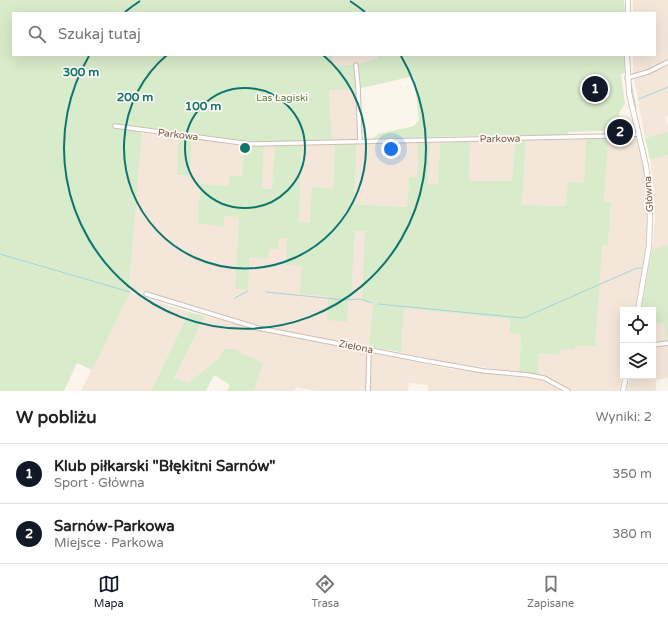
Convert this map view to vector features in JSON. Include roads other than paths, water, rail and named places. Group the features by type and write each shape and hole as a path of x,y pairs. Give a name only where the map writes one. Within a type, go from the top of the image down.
{"street":[{"path":"628,0 628,12"},
{"name":"Główna","path":"627,56 629,93 648,175 650,220 649,246 639,307"},
{"path":"627,78 648,72 668,62"},
{"path":"356,65 360,141"},
{"name":"Parkowa","path":"115,126 250,144 600,137 639,134"},
{"name":"Zielona","path":"146,294 258,328 484,371 544,378 568,391"},
{"path":"656,345 668,343"},
{"path":"368,391 369,350"},
{"path":"623,391 625,379"},
{"path":"555,391 558,385"}],"waterway":[{"path":"631,84 636,109"},
{"path":"639,99 668,87"},
{"path":"643,167 644,172"},
{"path":"644,177 646,188"},
{"path":"646,195 647,206"},
{"path":"0,254 130,292"},
{"path":"378,304 523,318 637,268 642,268"},
{"path":"235,298 248,291"},
{"path":"266,292 345,300 360,299 372,303"},
{"path":"192,310 210,315"}],"place":[{"name":"Klub piłkarski \"Błękitni Sarnów\"","path":"595,89"},
{"name":"Sarnów-Parkowa","path":"620,132"}],"park label":[{"name":"Las Łagiski","path":"282,98"}]}
